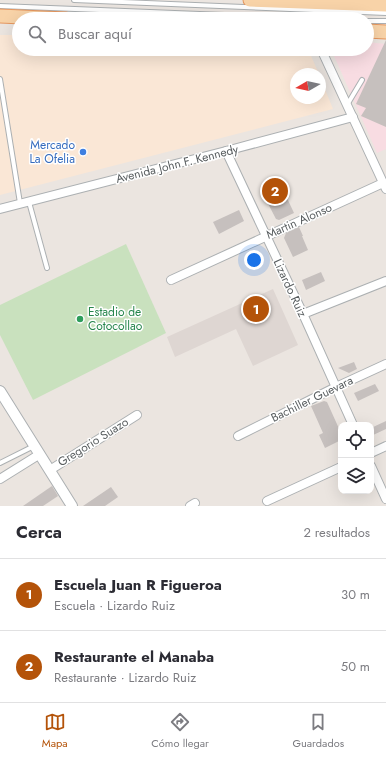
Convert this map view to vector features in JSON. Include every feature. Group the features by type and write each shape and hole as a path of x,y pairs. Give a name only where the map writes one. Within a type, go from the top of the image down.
{"main road":[{"path":"250,0 386,5"},
{"path":"0,16 12,17"},
{"path":"374,31 386,32"}],"street":[{"path":"324,56 385,186"},
{"name":"Avenida John F. Kennedy","path":"0,209 353,117"},
{"name":"Lizardo Ruiz","path":"226,151 303,314 352,422"},
{"name":"Martin Alonso","path":"171,280 266,236 385,186"},
{"path":"303,314 386,281"},
{"name":"Bachiller Guevara","path":"238,436 386,364"},
{"path":"0,391 72,506"},
{"name":"Gregorio Suazo","path":"50,470 137,415"},
{"path":"374,452 386,446"},
{"path":"0,479 37,450"},
{"path":"267,501 338,468"},
{"path":"374,473 386,499"}],"lane":[{"path":"74,0 362,12"},
{"path":"0,6 151,12"},
{"path":"374,12 386,13"},
{"path":"374,21 386,21"},
{"path":"0,79 20,204"},
{"path":"347,106 362,80"},
{"path":"29,202 47,268"},
{"path":"0,463 37,450"}],"shaded area":[{"name":"Mercado La Ofelia","path":"0,35 12,35 12,56 311,56 316,68 290,68 290,104 326,104 326,92 333,109 0,195"},
{"path":"374,43 386,44 386,149 377,153 334,56 374,56"},
{"path":"273,289 298,345 253,366 236,329 175,357 167,337"}],"green space":[{"name":"Estadio de Cotocollao","path":"126,244 166,333 33,400 0,335 0,305"}],"building":[{"path":"386,40 386,127 361,116 366,108 356,104"},
{"path":"279,181 294,213 279,220 276,219 263,194 268,191 266,188"},
{"path":"239,210 244,221 219,234 213,222"},
{"path":"299,227 308,250 293,257 284,238 286,233"},
{"path":"321,272 325,281 306,290 302,280"},
{"path":"354,362 357,369 349,373 338,368"},
{"path":"375,384 379,391 358,401 354,393"},
{"path":"324,401 327,402 338,426 338,442 325,448 319,435 323,433 311,406"},
{"path":"386,421 386,429 374,435 374,427"},
{"path":"52,486 58,496 43,506 23,506"},
{"path":"111,487 118,497 105,506 83,506"}],"place":[{"name":"Mercado La Ofelia","path":"83,152"},
{"name":"Restaurante el Manaba","path":"275,191"},
{"name":"Escuela Juan R Figueroa","path":"256,309"},
{"name":"Estadio de Cotocollao","path":"80,319"}]}
